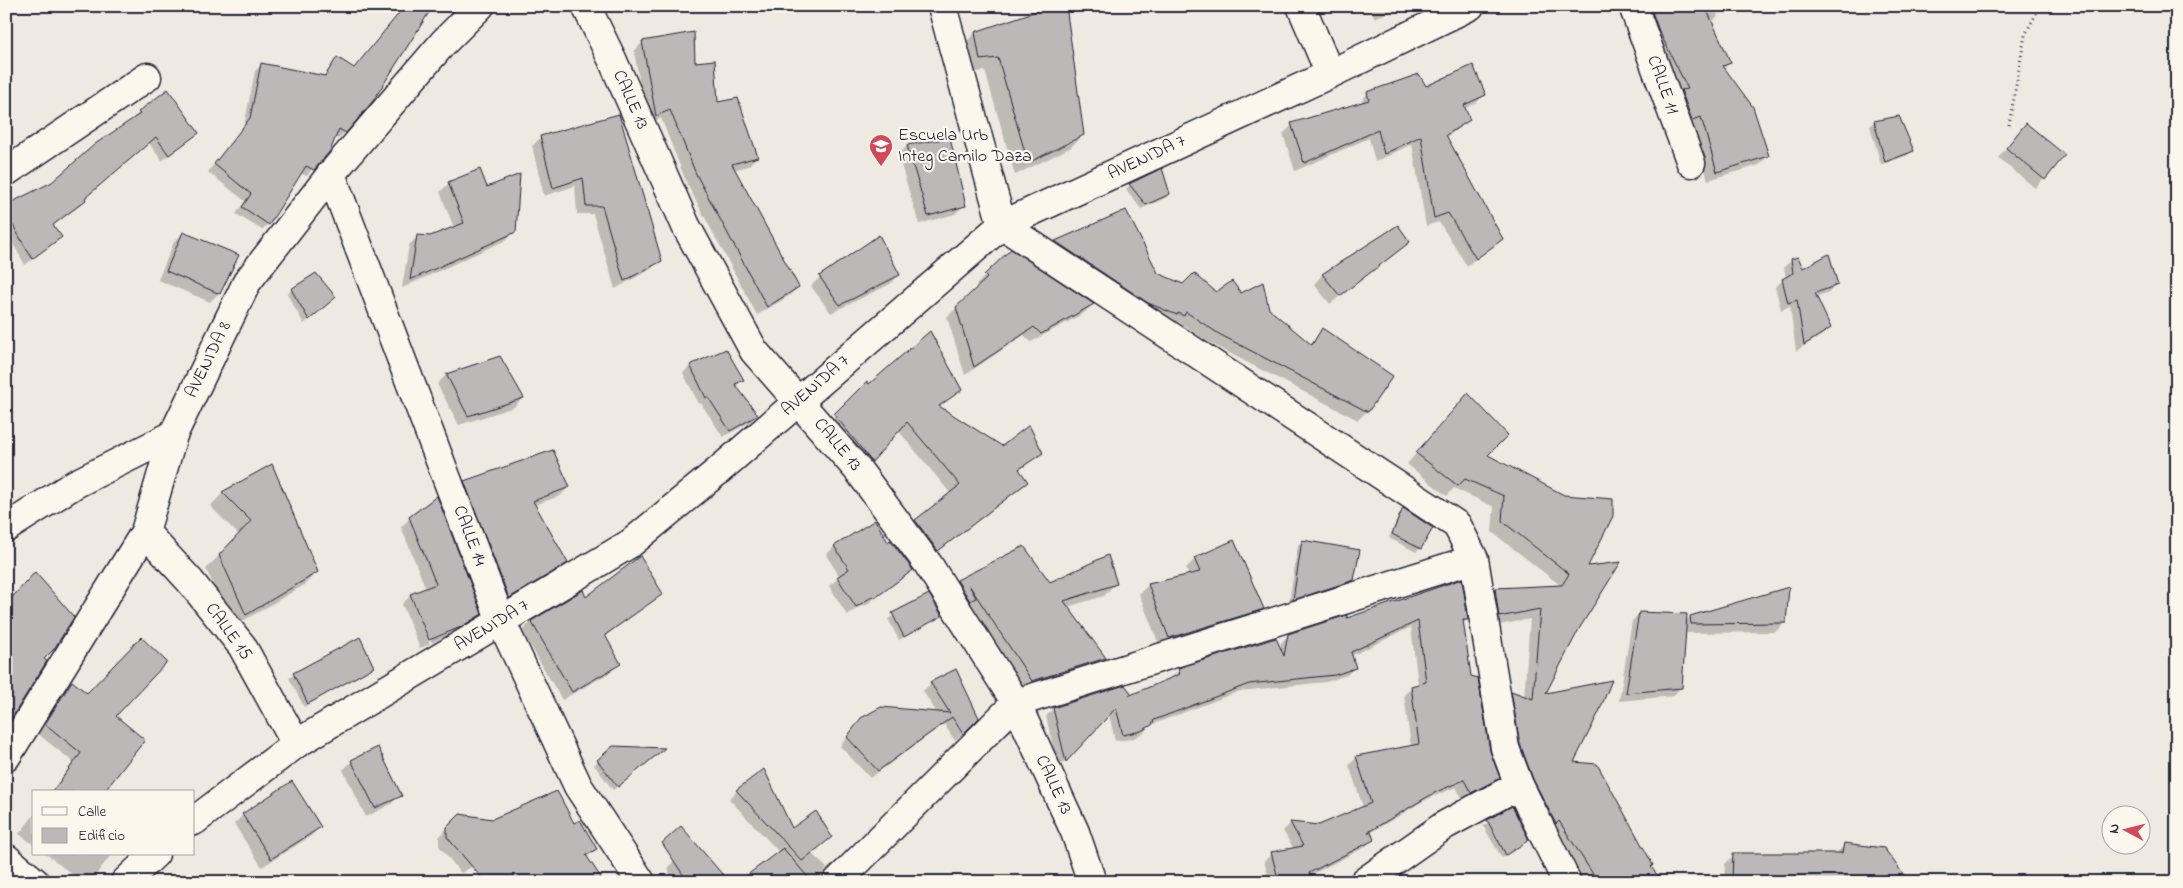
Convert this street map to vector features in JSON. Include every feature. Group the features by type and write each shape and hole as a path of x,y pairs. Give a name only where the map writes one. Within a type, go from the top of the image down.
{"street":[{"name":"AVENIDA 8","path":"6,757 145,532 173,435 247,282 331,174 443,42 480,6"},
{"name":"CALLE 13","path":"586,6 612,59 686,226 754,351 799,400 858,470 928,564 1016,703 1075,832 1092,882"},
{"path":"942,6 1002,225 1456,525 1474,559 1505,748 1519,785 1567,882"},
{"path":"1301,6 1330,74"},
{"name":"AVENIDA 7","path":"195,821 296,744 631,543 1002,225 1330,74 1470,6"},
{"name":"CALLE 11","path":"1633,6 1691,163"},
{"path":"6,172 146,77"},
{"name":"CALLE 14","path":"331,174 501,621 578,786 641,882"},
{"path":"6,528 75,484 173,435"},
{"name":"CALLE 15","path":"145,532 190,581 242,646 296,744"},
{"path":"837,882 1016,703 1474,559"},
{"path":"1364,882 1445,825 1519,785"},
{"path":"125,882 153,856"},
{"path":"6,858 35,882"}],"path":[{"path":"2008,125 2026,34 2040,6"}],"building":[{"path":"405,6 433,6 373,101 346,133 339,129 330,151 314,170 306,166 269,225 242,207 251,194 214,164 250,118 261,63 325,76 337,57 354,68"},
{"path":"1051,6 1066,6 1084,135 1028,163 998,58 980,60 975,32"},
{"path":"1650,6 1705,6 1731,63 1723,66 1753,107 1769,156 1717,172 1701,117 1692,120 1681,90 1688,89 1659,31"},
{"path":"694,32 695,62 715,60 718,102 738,98 758,157 732,164 799,287 767,307 696,174 670,110 656,116 642,41"},
{"path":"1473,65 1486,95 1464,105 1470,120 1446,135 1503,239 1476,259 1448,213 1434,218 1421,136 1384,154 1378,130 1304,163 1291,123 1369,100 1367,92 1419,74 1426,86"},
{"path":"168,89 199,133 169,155 156,137 85,198 86,200 53,225 62,237 32,259 6,213 6,205 52,182 95,144 140,114 138,112"},
{"path":"619,114 662,261 624,281 602,206 586,206 583,178 553,188 540,136"},
{"path":"1899,116 1914,151 1885,162 1874,121"},
{"path":"2026,123 2065,155 2045,180 2006,148"},
{"path":"950,138 966,206 928,216 907,145"},
{"path":"1162,168 1170,194 1146,205 1129,184"},
{"path":"480,169 487,187 520,174 516,232 410,280 417,235 430,236 464,223 448,182"},
{"path":"1126,210 1158,273 1183,284 1194,273 1216,292 1232,281 1241,293 1263,282 1269,309 1312,345 1322,328 1393,376 1368,412 1219,334 1186,312 1184,316 1178,313 1177,315 1148,303 1055,241"},
{"path":"1398,225 1410,242 1340,296 1322,274"},
{"path":"183,232 239,255 220,294 166,271"},
{"path":"879,235 900,275 840,305 819,276"},
{"path":"1011,249 1094,304 1041,334 1034,327 974,367 956,307 987,278 984,275"},
{"path":"1829,254 1838,285 1815,293 1831,328 1804,345 1797,300 1788,303 1782,279 1793,273 1791,259 1798,257 1803,268"},
{"path":"316,273 336,297 309,320 291,289"},
{"path":"930,331 962,390 939,406 1002,446 1029,425 1043,453 1019,469 1028,482 938,551 915,520 960,485 907,422 872,462 834,414 867,381 869,384"},
{"path":"726,349 744,380 735,384 758,415 730,431 708,397 706,398 690,365"},
{"path":"500,356 524,398 468,416 446,374"},
{"path":"1468,393 1508,435 1488,455 1564,495 1613,499 1613,516 1588,566 1621,562 1579,629 1546,693 1612,680 1599,712 1574,762 1597,764 1653,865 1651,867 1663,882 1598,882 1559,821 1556,824 1533,779 1520,744 1511,691 1533,699 1540,609 1499,617 1495,588 1562,585 1569,574 1502,521 1504,496 1465,479 1458,486 1416,453"},
{"path":"553,450 570,487 533,501 568,563 509,598 464,481"},
{"path":"272,464 318,572 246,615 219,555 251,521 222,492"},
{"path":"437,496 482,614 461,627 429,640 410,594 436,584 409,517"},
{"path":"1403,508 1433,528 1421,549 1392,534"},
{"path":"875,520 888,542 890,540 913,570 875,598 873,596 856,607 837,577 849,569 834,546"},
{"path":"1234,540 1264,609 1169,638 1148,584 1200,572 1194,558"},
{"path":"1302,540 1360,550 1354,580 1293,600"},
{"path":"1024,546 1050,582 1108,555 1117,584 1064,601 1106,658 1032,681 969,585 976,598 970,601 957,580"},
{"path":"640,556 663,594 605,635 621,664 572,692 531,621 583,590 586,597"},
{"path":"35,572 74,617 54,649 44,659 47,661 6,727 6,604"},
{"path":"1462,579 1468,620 1463,620 1471,676 1478,678 1490,751 1500,778 1471,793 1464,780 1434,793 1368,832 1371,832 1374,840 1309,873 1314,882 1279,882 1271,852 1303,846 1290,822 1319,825 1371,803 1356,756 1419,744 1411,686 1426,682 1418,621 1351,652 1356,668 1335,675 1249,684 1154,720 1152,725 1141,731 1123,735 1116,708 1066,762 1053,708 1125,685 1131,693 1128,696 1180,674 1178,668 1276,638 1284,656 1288,634 1347,615 1347,618"},
{"path":"1789,587 1786,623 1691,624 1690,616"},
{"path":"929,594 942,616 904,637 892,613"},
{"path":"1639,612 1687,614 1682,688 1626,693"},
{"path":"141,637 167,662 116,716 145,740 106,790 53,790 81,753 45,724 72,681 87,693"},
{"path":"360,637 374,667 308,704 293,673"},
{"path":"956,669 979,718 963,734 952,717 878,771 847,737 861,718 881,707 950,713 930,682"},
{"path":"613,746 665,748 618,787 597,760"},
{"path":"378,747 402,796 375,808 351,760"},
{"path":"764,769 792,828 816,811 832,837 802,861 736,790"},
{"path":"292,781 321,827 271,859 242,814"},
{"path":"557,791 574,823 580,820 597,849 586,855 604,882 485,882 447,837 447,827 460,814 492,819"},
{"path":"1512,806 1529,840 1506,855 1487,820"},
{"path":"681,826 729,882 688,882 662,843"},
{"path":"1844,843 1884,848 1909,882 1732,882 1733,853 1842,853"},
{"path":"783,848 812,882 738,882"}],"place":[{"name":"Escuela Urb Integ Camilo Daza","path":"881,167"}]}
